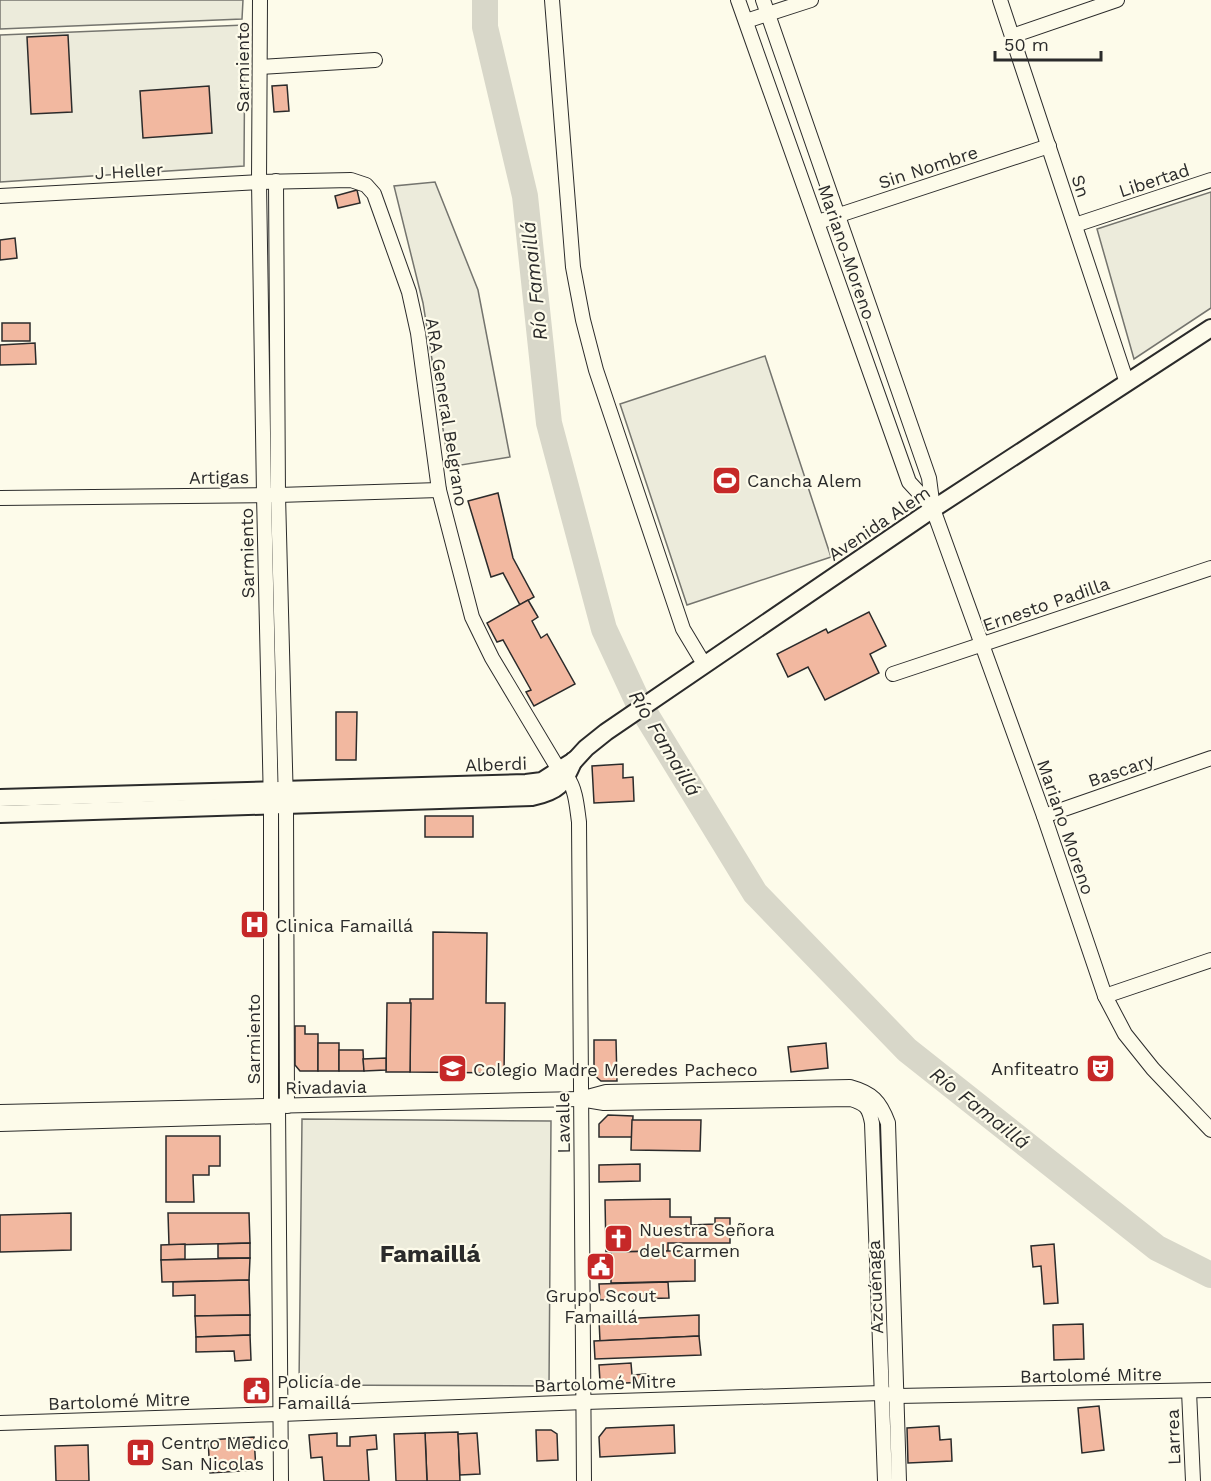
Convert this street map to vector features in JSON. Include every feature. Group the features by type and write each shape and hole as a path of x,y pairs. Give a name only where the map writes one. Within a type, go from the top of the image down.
{"street":[{"name":"Sarmiento","path":"260,0 260,182 271,495 278,798 281,1481"},
{"path":"552,0 573,267 583,320 596,370 683,629 700,668"},
{"name":"Mariano Moreno","path":"738,0 909,482 933,509"},
{"path":"746,21 765,7 811,0"},
{"name":"Sn","path":"1000,0 1127,383"},
{"path":"1012,36 1117,0"},
{"name":"Mariano Moreno","path":"765,7 929,478 933,509 1044,816 1105,996 1125,1034 1153,1069 1211,1130"},
{"path":"260,67 375,60"},
{"name":"Sin Nombre","path":"818,222 1049,146"},
{"name":"ARA General Belgrano","path":"260,182 351,180 366,185 374,195 403,273 418,333 438,490 472,617 492,658 563,773"},
{"name":"Libertad","path":"1075,225 1211,180"},
{"name":"Sarmiento","path":"271,495 276,181"},
{"name":"J Heller","path":"0,196 260,182"},
{"name":"Avenida Alem","path":"575,760 606,732 933,509 1211,328"},
{"name":"Artigas","path":"0,498 271,495 438,490"},
{"name":"Ernesto Padilla","path":"893,674 1211,568"},
{"name":"Bascary","path":"1044,816 1211,758"},
{"name":"Alberdi","path":"0,814 526,783 542,781 563,773 575,760"},
{"name":"Lavalle","path":"563,773 572,788 579,822 584,1481"},
{"name":"Alberdi","path":"0,798 278,798"},
{"path":"1105,996 1211,960"},
{"name":"Rivadavia","path":"0,1112 278,1108 580,1099 604,1103 851,1099 861,1102 869,1101"},
{"name":"Azcuénaga","path":"885,1481 872,1123 869,1101 879,1103 888,1123 899,1481"},
{"name":"Rivadavia","path":"0,1124 278,1108"},
{"name":"Bartolomé Mitre","path":"0,1423 882,1393 897,1396 1211,1390"},
{"name":"Larrea","path":"1189,1391 1193,1481"}],"shaded area":[{"path":"0,0 243,0 242,19 0,29"},
{"path":"245,25 244,166 0,182 0,35"},
{"path":"435,182 478,290 510,457 449,467 423,303 394,186"},
{"path":"1211,192 1211,308 1134,359 1097,229"},
{"name":"Cancha Alem","path":"765,356 831,557 687,605 620,404"},
{"path":"302,1119 551,1121 549,1386 299,1385"}],"building":[{"path":"68,35 72,112 31,114 27,37"},
{"path":"287,85 289,111 274,112 272,86"},
{"path":"209,86 212,133 143,138 140,91"},
{"path":"357,190 360,203 338,208 335,196"},
{"path":"15,238 17,258 0,260 0,240"},
{"path":"2,323 30,323 30,341 2,341"},
{"path":"35,343 36,364 0,365 0,345"},
{"path":"498,493 513,558 534,597 520,605 503,573 491,577 468,501"},
{"path":"528,600 538,617 532,621 541,638 547,634 575,684 534,706 526,692 531,690 503,640 497,642 487,623"},
{"path":"869,612 886,646 870,654 879,673 825,700 808,667 788,677 777,654 826,629 828,633"},
{"path":"336,712 357,712 356,760 336,760"},
{"path":"623,764 623,778 633,777 634,801 594,803 592,766"},
{"path":"425,816 473,816 473,837 425,837"},
{"path":"433,932 487,933 486,1003 505,1003 504,1073 410,1072 410,999 433,999"},
{"path":"387,1003 411,1003 410,1072 386,1072"},
{"path":"295,1026 305,1026 305,1034 318,1034 318,1071 300,1071 295,1065"},
{"path":"594,1040 616,1040 617,1081 601,1081 594,1075"},
{"path":"318,1043 339,1043 339,1071 318,1071"},
{"path":"826,1043 828,1068 791,1072 788,1047"},
{"path":"339,1050 363,1050 364,1071 339,1071"},
{"path":"386,1058 386,1070 364,1071 363,1059"},
{"path":"608,1115 633,1116 632,1137 599,1137 599,1124"},
{"path":"632,1120 701,1120 700,1151 631,1150"},
{"path":"166,1136 220,1136 220,1166 209,1166 209,1175 193,1175 194,1202 166,1202"},
{"path":"640,1164 640,1181 599,1182 599,1165"},
{"path":"670,1199 670,1217 691,1217 691,1225 715,1224 715,1218 730,1218 730,1243 668,1243 668,1251 606,1252 605,1200"},
{"path":"71,1213 71,1250 0,1252 0,1215"},
{"path":"168,1213 249,1213 250,1243 169,1245"},
{"path":"250,1243 250,1258 218,1258 218,1244"},
{"path":"185,1244 185,1259 161,1260 161,1245"},
{"path":"1054,1244 1058,1303 1044,1304 1041,1266 1033,1267 1031,1246"},
{"path":"695,1251 695,1281 611,1283 611,1252"},
{"path":"250,1258 249,1280 162,1282 161,1260"},
{"path":"249,1280 250,1315 195,1316 195,1295 173,1296 173,1282"},
{"path":"668,1282 669,1298 600,1300 599,1284"},
{"path":"250,1315 250,1335 196,1337 195,1316"},
{"path":"699,1315 699,1336 600,1341 599,1320"},
{"path":"1083,1324 1084,1359 1054,1360 1053,1325"},
{"path":"250,1335 251,1360 235,1361 234,1351 196,1352 196,1337"},
{"path":"699,1336 701,1355 595,1359 594,1341"},
{"path":"631,1363 632,1375 647,1374 647,1382 604,1384 600,1381 599,1365"},
{"path":"1099,1406 1104,1450 1082,1453 1078,1408"},
{"path":"674,1425 675,1453 600,1457 599,1437 606,1428"},
{"path":"939,1426 940,1440 951,1439 952,1461 908,1463 907,1428"},
{"path":"536,1430 551,1430 557,1434 558,1460 537,1461"},
{"path":"458,1432 460,1481 427,1481 425,1433"},
{"path":"337,1433 337,1446 350,1446 350,1437 376,1435 377,1449 367,1450 369,1481 324,1481 322,1457 311,1458 309,1435"},
{"path":"425,1433 427,1481 396,1481 394,1434"},
{"path":"477,1433 480,1474 460,1475 458,1434"},
{"path":"254,1437 256,1470 210,1473 208,1440"},
{"path":"88,1445 89,1481 56,1481 55,1446"}],"waterway":[{"name":"Río Famaillá","path":"485,0 485,27 525,196 549,423 604,629 637,700 755,893 907,1050 1157,1248 1211,1275"}],"place":[{"name":"Cancha Alem","path":"726,480"},
{"name":"Clinica Famaillá","path":"254,925"},
{"name":"Anfiteatro","path":"1100,1068"},
{"name":"Colegio Madre Meredes Pacheco","path":"452,1069"},
{"name":"Nuestra Señora del Carmen","path":"618,1239"},
{"name":"Grupo Scout Famaillá","path":"601,1266"},
{"name":"Policía de Famaillá","path":"256,1391"},
{"name":"Centro Medico San Nicolas","path":"140,1452"}],"district":[{"name":"Famaillá","path":"430,1254"}]}
